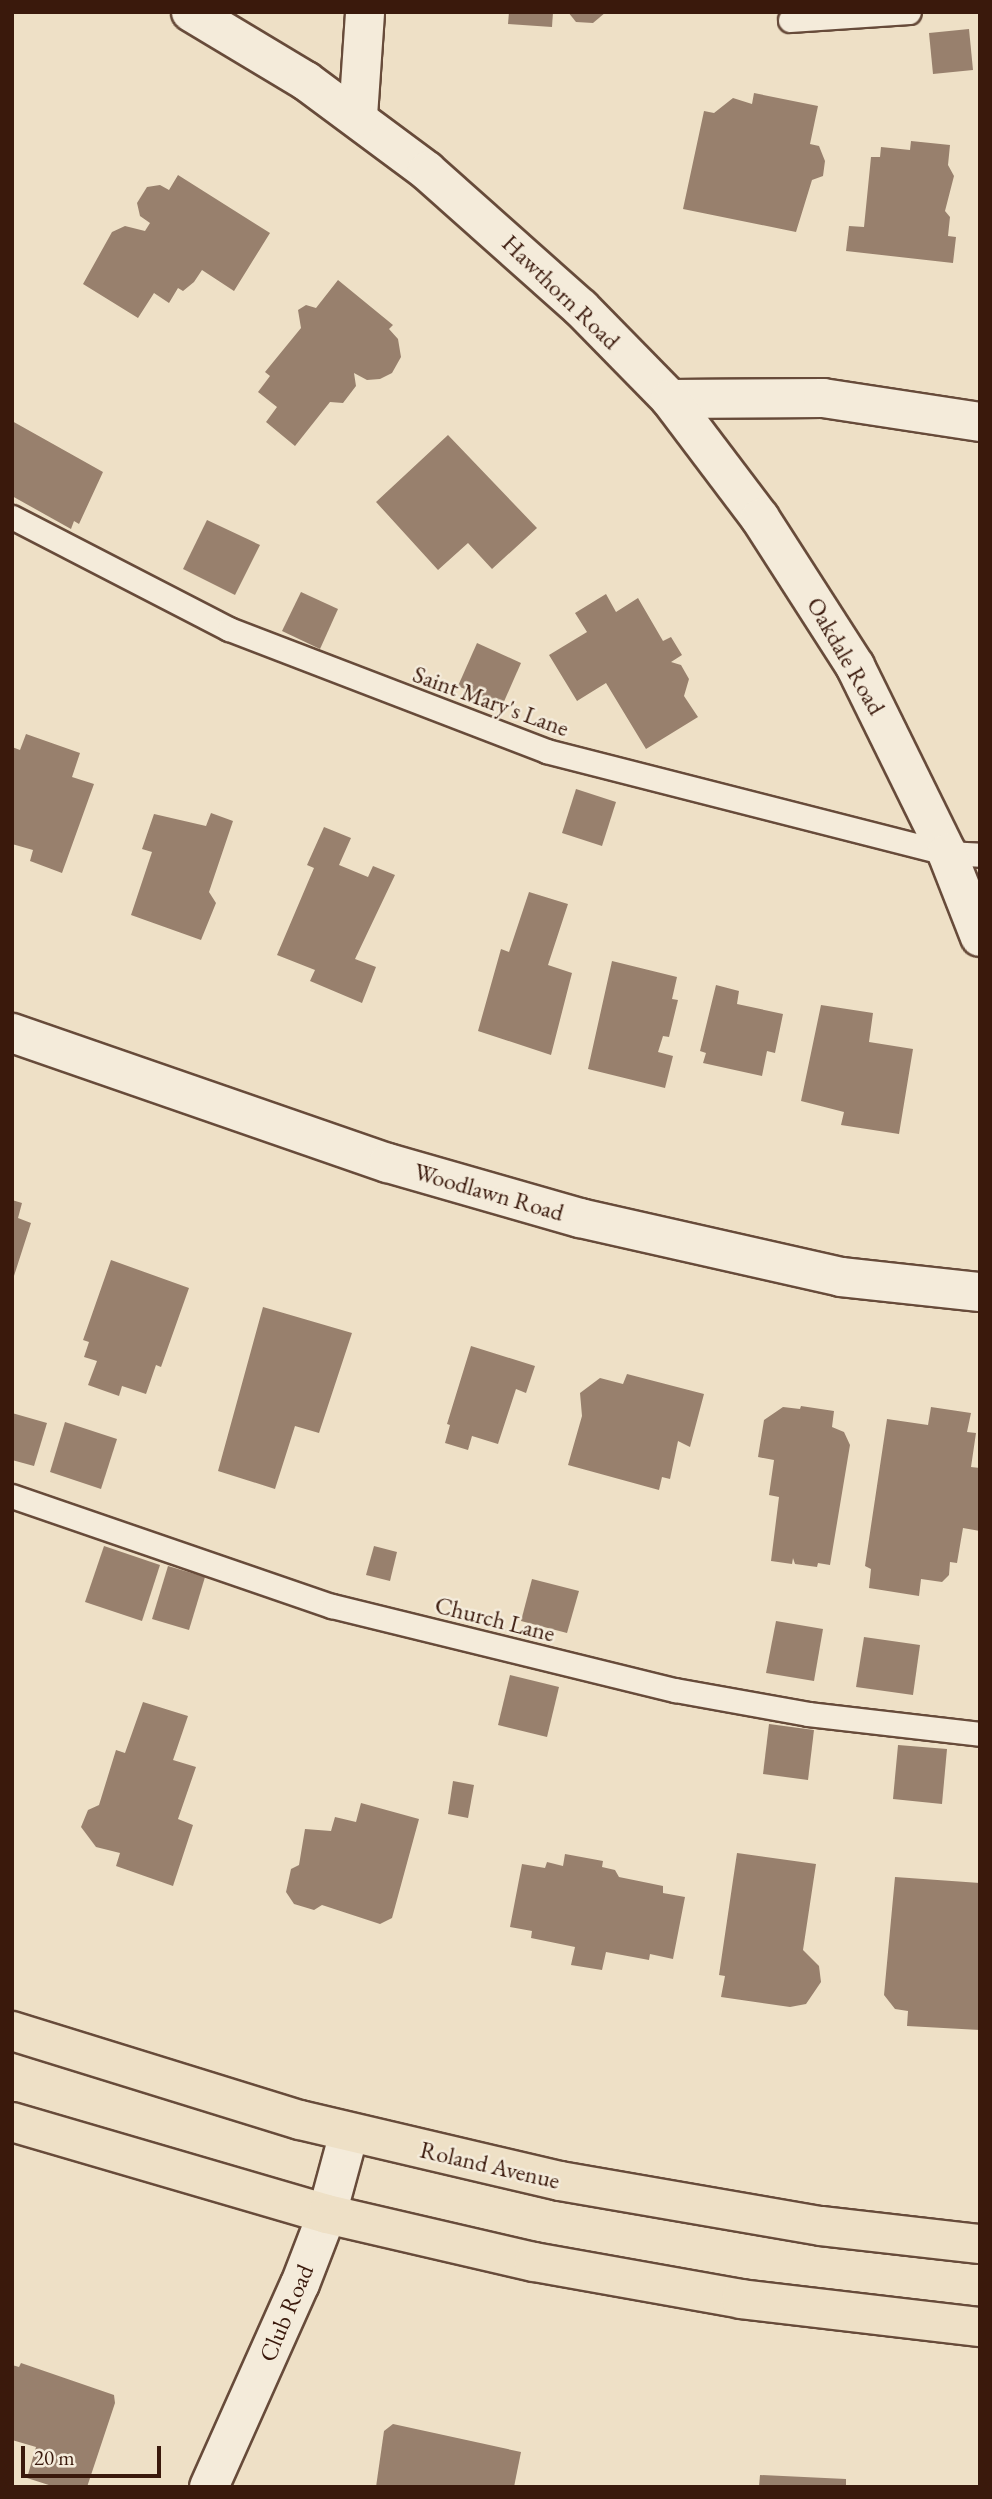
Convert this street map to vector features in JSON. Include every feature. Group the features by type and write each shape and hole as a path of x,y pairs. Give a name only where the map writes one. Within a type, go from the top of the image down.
{"main road":[{"name":"Roland Avenue","path":"12,2031 349,2133 677,2204 980,2244"},
{"path":"12,2122 327,2214 635,2281 821,2310 980,2327"}],"street":[{"name":"Hawthorn Road","path":"191,12 358,116 494,228 670,399"},
{"path":"358,116 365,12"},
{"path":"670,399 823,398 980,422"},
{"name":"Oakdale Road","path":"670,399 760,518 855,666 964,854 980,937"},
{"name":"Woodlawn Road","path":"12,1033 388,1163 580,1218 841,1277 980,1292"},
{"name":"Club Road","path":"209,2487 327,2214 349,2133"}],"lane":[{"path":"790,20 909,12"},
{"name":"Saint Mary's Lane","path":"12,517 229,629 546,751 964,854"},
{"name":"Church Lane","path":"12,1496 332,1606 675,1690 808,1714 980,1734"}],"building":[{"path":"509,12 553,12 552,27 508,24"},
{"path":"568,12 606,12 593,23 576,22"},
{"path":"969,29 973,70 933,74 929,33"},
{"path":"754,93 818,106 810,144 819,146 825,161 823,176 812,180 796,232 683,209 704,111 714,113 733,98 752,104"},
{"path":"911,141 950,145 948,165 954,176 945,211 950,217 948,236 956,237 953,263 846,251 849,226 864,227 871,157 880,157 881,147 910,150"},
{"path":"178,175 270,233 234,291 202,270 194,282 183,291 178,288 169,303 154,293 138,318 83,284 112,232 125,226 145,231 150,223 140,216 137,203 147,187 160,185 169,190"},
{"path":"338,280 393,325 389,329 398,339 401,357 392,373 380,379 367,380 354,373 356,386 343,403 330,402 295,446 266,422 277,407 258,392 270,376 265,372 301,328 298,310 306,305 316,308"},
{"path":"12,421 103,472 79,524 74,521 71,529 12,496"},
{"path":"448,435 537,528 492,569 468,543 438,570 376,502"},
{"path":"207,520 260,545 235,595 183,569"},
{"path":"301,592 338,609 320,649 282,631"},
{"path":"606,594 616,612 638,598 663,641 671,637 682,655 671,662 681,665 689,679 684,696 698,717 646,749 606,683 577,701 549,655 587,632 575,613"},
{"path":"477,643 521,663 502,706 458,686"},
{"path":"26,734 80,753 72,777 94,784 62,873 30,861 33,850 12,844 12,747 20,750"},
{"path":"576,789 616,802 602,846 562,833"},
{"path":"211,813 233,821 209,892 216,903 201,940 131,915 152,852 142,849 154,814 206,826"},
{"path":"324,827 351,838 339,865 368,877 373,866 395,875 355,959 376,967 362,1003 310,981 315,970 277,955 314,868 307,865"},
{"path":"529,892 568,904 548,965 572,973 551,1055 478,1031 501,949 509,952"},
{"path":"612,961 677,977 672,999 678,1000 669,1037 663,1036 658,1052 673,1056 665,1088 588,1069"},
{"path":"716,985 739,991 737,1004 783,1014 775,1053 767,1051 762,1076 703,1063 706,1053 700,1051"},
{"path":"821,1005 873,1013 869,1042 913,1049 899,1134 841,1125 844,1112 801,1101"},
{"path":"12,1200 22,1203 18,1218 31,1223 13,1279"},
{"path":"111,1260 189,1288 161,1367 156,1365 146,1394 122,1386 119,1396 88,1385 97,1361 84,1357 89,1342 83,1340"},
{"path":"263,1307 352,1333 319,1433 295,1426 275,1489 218,1471"},
{"path":"471,1346 535,1366 526,1393 516,1389 498,1444 472,1436 468,1450 445,1443 450,1425 447,1424"},
{"path":"627,1374 704,1394 690,1447 678,1441 670,1479 662,1477 659,1490 568,1465 582,1416 580,1393 600,1378 623,1384"},
{"path":"801,1406 834,1411 832,1427 844,1432 850,1445 830,1565 818,1563 817,1567 795,1564 793,1558 792,1564 771,1561 779,1497 769,1495 774,1460 758,1457 764,1420 783,1407 800,1409"},
{"path":"931,1407 971,1413 967,1432 976,1433 971,1467 980,1468 980,1531 963,1528 957,1563 950,1562 949,1575 942,1582 921,1579 919,1596 869,1588 871,1569 865,1566 887,1419 928,1425"},
{"path":"12,1413 47,1423 34,1466 12,1460"},
{"path":"65,1422 117,1439 101,1489 50,1472"},
{"path":"104,1546 160,1565 142,1621 85,1602"},
{"path":"374,1546 397,1552 390,1581 366,1575"},
{"path":"168,1566 205,1577 189,1630 152,1619"},
{"path":"532,1579 579,1591 567,1633 521,1621"},
{"path":"776,1621 823,1629 814,1681 766,1673"},
{"path":"864,1637 920,1645 913,1695 856,1687"},
{"path":"510,1675 559,1687 547,1737 498,1725"},
{"path":"143,1702 188,1716 173,1760 196,1767 178,1819 193,1825 173,1886 116,1866 120,1853 96,1847 81,1827 88,1810 99,1805 116,1750 125,1753"},
{"path":"769,1724 814,1730 808,1780 763,1774"},
{"path":"898,1745 947,1749 942,1804 893,1799"},
{"path":"453,1781 474,1785 468,1818 448,1814"},
{"path":"361,1803 419,1819 392,1918 380,1924 322,1905 314,1910 294,1904 286,1892 291,1869 299,1865 305,1829 331,1831 335,1817 356,1822"},
{"path":"737,1853 816,1864 803,1950 819,1966 821,1982 806,2004 790,2007 721,1997 725,1976 719,1975"},
{"path":"565,1854 603,1861 602,1867 615,1870 619,1877 663,1886 663,1893 685,1897 673,1959 650,1954 649,1960 606,1952 602,1970 571,1965 575,1947 531,1938 532,1931 510,1927 522,1864 545,1868 547,1862 563,1866"},
{"path":"895,1877 980,1883 980,2030 907,2026 908,2011 895,2009 884,1995"},
{"path":"21,2363 114,2395 115,2403 87,2487 55,2487 27,2478 36,2447 12,2440 12,2365 19,2367"},
{"path":"393,2424 521,2452 514,2487 376,2487 384,2431"},
{"path":"760,2475 846,2479 846,2487 759,2487"}]}
